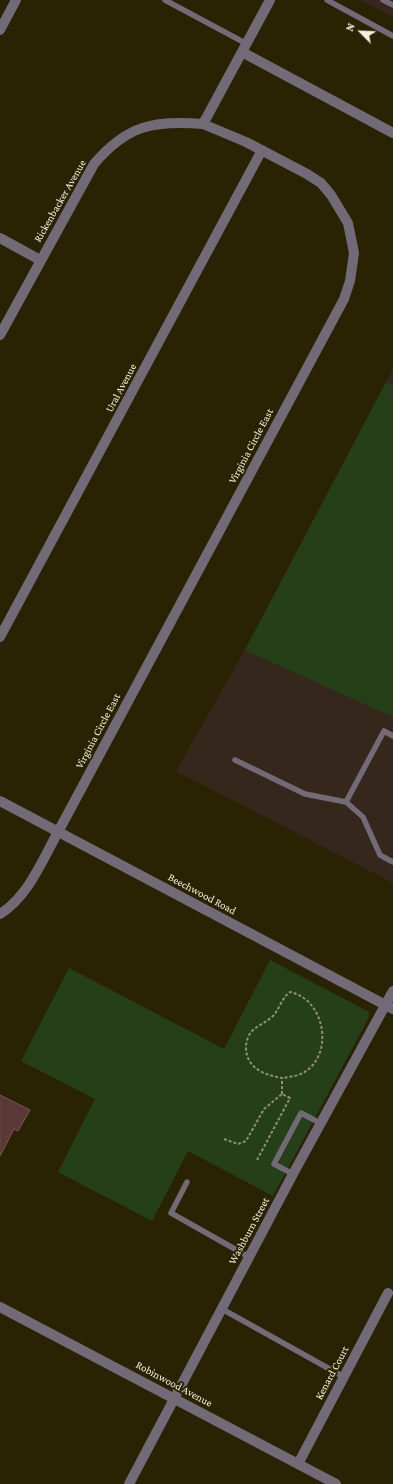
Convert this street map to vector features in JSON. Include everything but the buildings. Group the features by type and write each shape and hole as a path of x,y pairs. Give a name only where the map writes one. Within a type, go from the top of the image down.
{"street":[{"path":"0,30 16,0"},
{"path":"203,124 270,0"},
{"path":"244,48 393,132"},
{"name":"Rickenbacker Avenue","path":"0,335 86,176 104,152 129,133 157,123 175,122 203,124"},
{"name":"Virginia Circle East","path":"0,914 6,910 27,886 58,832 344,299 350,281 354,253 348,223 334,199 321,183 262,150 203,124"},
{"name":"Ural Avenue","path":"0,637 262,150"},
{"path":"0,238 40,260"},
{"name":"Beechwood Road","path":"0,801 389,1006"},
{"name":"Washburn Street","path":"129,1484 320,1123 389,1006 393,991"},
{"name":"Kenard Court","path":"298,1464 388,1293"},
{"name":"Robinwood Avenue","path":"0,1307 336,1484"}],"lane":[{"path":"165,0 244,48"},
{"path":"327,0 393,36"},
{"path":"383,0 393,5"},
{"path":"346,802 384,731 393,736"},
{"path":"234,760 305,794 346,802 363,817 380,855 393,862"},
{"path":"293,1174 274,1164 301,1113 320,1123"},
{"path":"187,1182 171,1214 249,1257"},
{"path":"222,1309 344,1378"}],"path":[{"path":"290,992 306,999 312,1006 322,1025 323,1038 321,1048 311,1066 303,1073 282,1078 263,1072 250,1063 246,1054 246,1043 250,1033 274,1014 285,996 290,992"},
{"path":"282,1078 282,1094"},
{"path":"224,1139 238,1144 246,1141 264,1109 282,1094"},
{"path":"257,1160 290,1098 282,1094"}],"shaded area":[{"path":"360,0 393,0 393,17"},
{"path":"393,369 393,883 176,771 245,650"}],"green space":[{"path":"386,382 393,386 393,717 245,650"},
{"path":"270,960 369,1012 368,1019 273,1196 188,1151 152,1221 58,1172 95,1099 21,1061 69,968 224,1049"}]}
